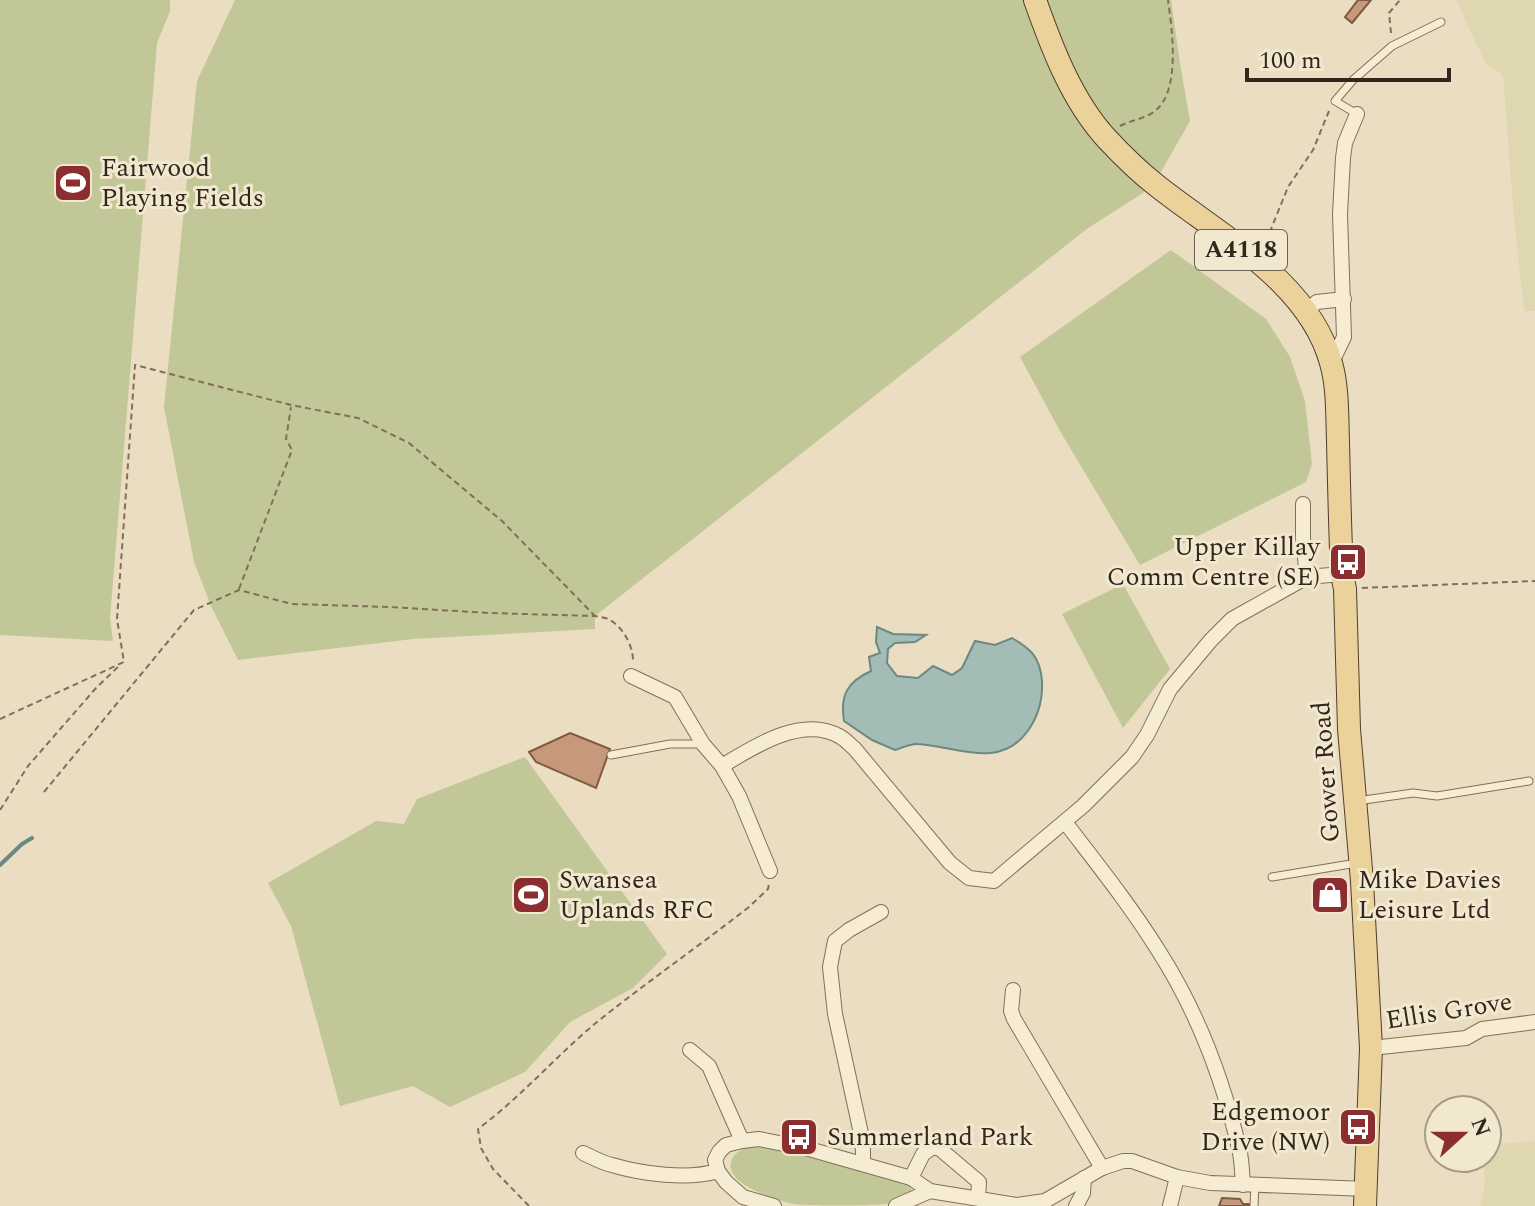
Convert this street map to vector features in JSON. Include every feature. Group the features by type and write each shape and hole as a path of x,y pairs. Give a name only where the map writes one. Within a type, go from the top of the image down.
{"main road":[{"name":"A4118","path":"1035,0 1064,71 1104,136 1154,184 1271,272 1306,311 1321,337 1331,364 1336,398 1343,582"},
{"name":"Gower Road","path":"1343,582 1349,729 1361,862 1371,1048 1366,1197"}],"street":[{"path":"1331,364 1344,337 1340,214 1343,158 1345,143 1357,114"},
{"path":"1306,311 1317,302 1344,299"},
{"path":"1303,504 1307,577"},
{"path":"722,766 753,747 786,733 815,729 838,735 854,748 950,863 969,878 994,881 1065,822 1132,757 1170,689 1232,619 1307,577 1343,582"},
{"path":"631,676 675,697 739,796 770,871"},
{"path":"1065,822 1132,910 1179,987 1219,1084 1249,1185"},
{"path":"863,1164 862,1138 835,1014 830,967 835,941 881,912"},
{"path":"1013,990 1014,1019 1102,1168"},
{"name":"Ellis Grove","path":"1371,1048 1466,1038 1481,1021 1535,1022"},
{"path":"690,1050 709,1066 742,1141"},
{"path":"774,1206 743,1197 726,1182 715,1160 726,1145 759,1139 809,1149 911,1178 930,1191 1016,1205 1045,1201 1102,1168 1132,1161 1177,1177 1210,1183 1366,1197"},
{"path":"911,1178 923,1154 933,1147 940,1149 979,1182 978,1198"},
{"path":"583,1153 611,1165 647,1172 691,1176 718,1171"},
{"path":"1170,1206 1177,1177"},
{"path":"1076,1206 1083,1193 1084,1178"},
{"path":"896,1206 930,1191"}],"lane":[{"path":"1357,114 1335,101 1353,80 1392,46 1441,22"},
{"path":"611,755 670,744 703,744"},
{"path":"1355,801 1413,793 1437,796 1529,781"},
{"path":"1272,877 1361,862"},
{"path":"1249,1185 1254,1206"}],"path":[{"path":"1104,136 1129,121 1155,111 1164,102 1169,91 1172,62 1168,0"},
{"path":"1392,46 1389,13 1400,0"},
{"path":"1251,257 1271,229 1288,187 1313,150 1335,101"},
{"path":"124,662 117,619 135,365 291,405 358,418 409,443 502,521 595,616"},
{"path":"239,590 292,450 286,439 291,405"},
{"path":"1343,582 1535,581"},
{"path":"44,792 194,610 239,590 292,604 595,616 608,619 626,637 633,654 631,676"},
{"path":"0,719 124,662"},
{"path":"0,810 28,766 96,688 124,662"},
{"path":"529,1206 493,1169 481,1148 478,1129 506,1108 596,1023 749,907 768,889 770,871"}],"shaded area":[{"path":"1456,0 1535,0 1535,311 1524,311 1503,76 1486,64"},
{"path":"1535,1141 1535,1206 1480,1206 1485,1174 1503,1174 1503,1144"}],"green space":[{"name":"Fairwood Playing Fields","path":"0,0 170,0 170,11 157,43 110,618 113,641 0,635"},
{"path":"235,0 1171,0 1190,121 1154,184 1088,228 595,616 595,629 413,639 238,660 211,606 194,562 164,407 197,81"},
{"path":"1171,250 1266,319 1290,357 1305,401 1312,464 1306,482 1140,565 1020,357"},
{"path":"1123,584 1170,669 1123,728 1062,614"},
{"path":"525,757 667,954 633,988 570,1022 525,1072 450,1107 413,1086 340,1106 291,926 268,883 376,821 404,824 417,799"},
{"path":"755,1145 908,1183 912,1190 901,1200 886,1204 793,1204 775,1199 743,1184 731,1170 732,1158 740,1150"}],"water":[{"path":"877,627 893,634 926,635 915,642 895,643 888,649 887,663 897,676 918,678 933,666 952,675 962,668 975,641 995,645 1012,638 1024,646 1037,660 1042,681 1039,708 1027,732 1016,744 990,753 915,744 895,750 872,740 844,721 843,704 847,690 871,671 869,657 880,653 876,642"}],"building":[{"path":"1358,0 1371,0 1352,23 1345,17"},
{"path":"570,733 610,749 596,788 536,762 529,752"},
{"path":"1222,1198 1240,1199 1250,1206 1219,1206"}],"waterway":[{"path":"0,865 32,838"}],"place":[{"name":"Fairwood Playing Fields","path":"73,183"},
{"name":"Upper Killay Comm Centre (SE)","path":"1348,562"},
{"name":"Swansea Uplands RFC","path":"531,895"},
{"name":"Mike Davies Leisure Ltd","path":"1330,895"},
{"name":"Edgemoor Drive (NW)","path":"1358,1127"},
{"name":"Summerland Park","path":"799,1137"}]}
